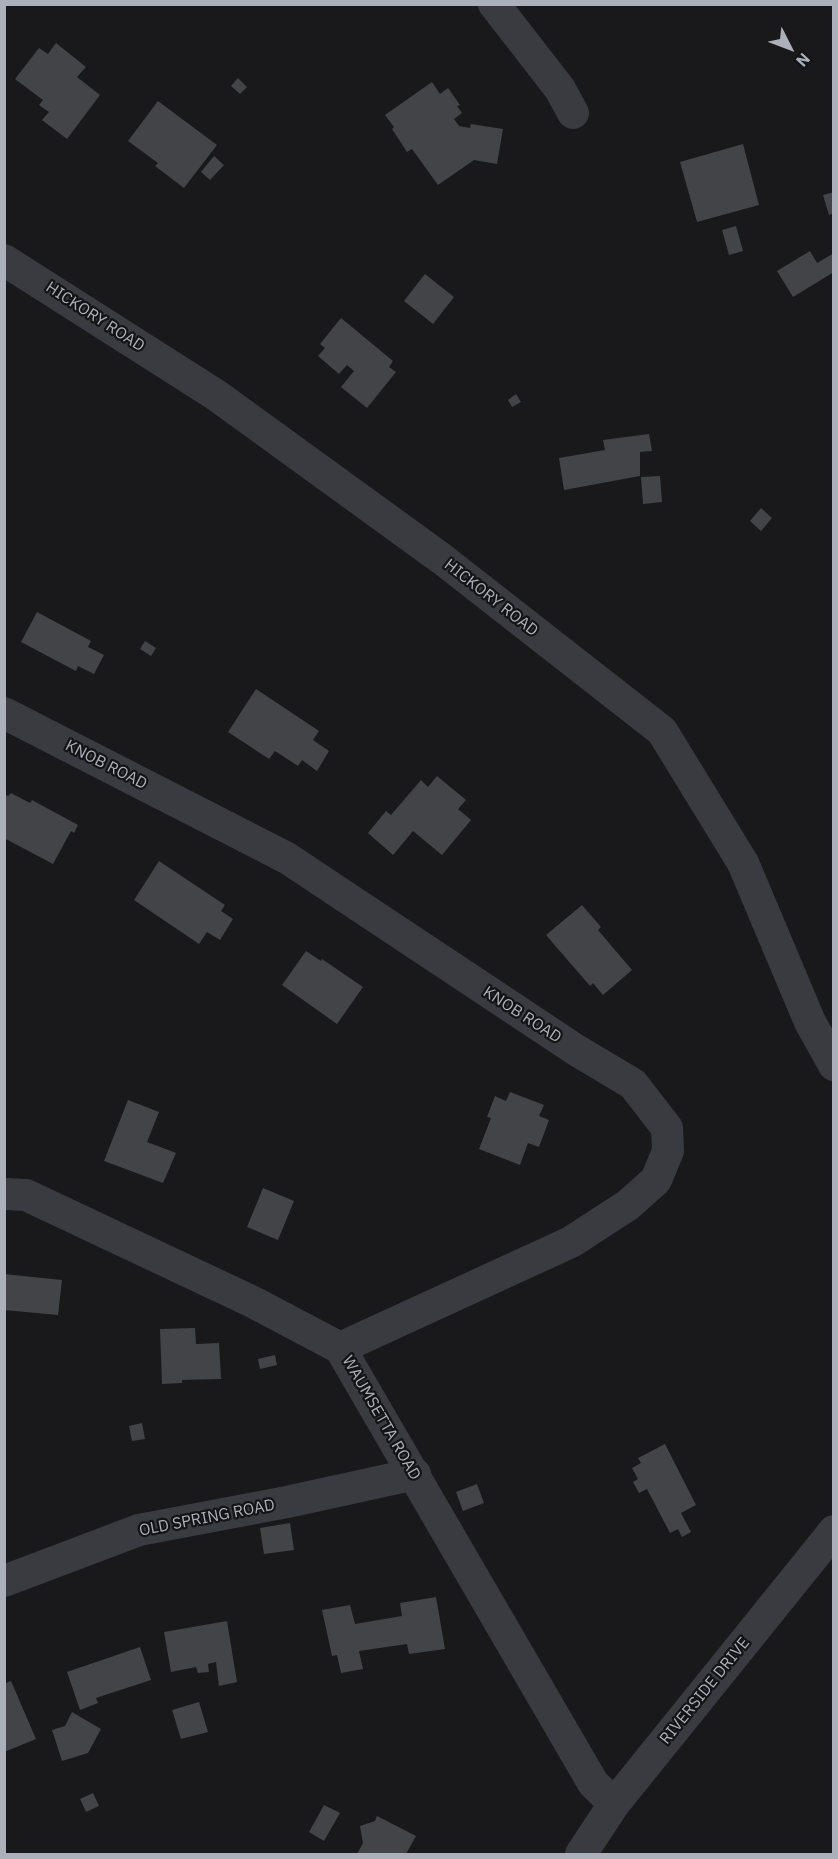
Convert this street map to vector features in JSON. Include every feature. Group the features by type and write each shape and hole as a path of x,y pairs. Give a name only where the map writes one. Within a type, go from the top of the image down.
{"street":[{"path":"494,4 560,89 573,112"},
{"name":"HICKORY ROAD","path":"4,260 226,402 442,559 662,731 743,863 810,1022 834,1065"},
{"name":"KNOB ROAD","path":"4,713 287,858 567,1044 633,1084 667,1128 668,1151 656,1180 628,1205 571,1242 340,1347"},
{"name":"WAUMSETTA ROAD","path":"4,1194 27,1195 253,1302 340,1347 593,1783 614,1804"},
{"name":"OLD SPRING ROAD","path":"4,1581 139,1530 287,1502 415,1474"},
{"name":"RIVERSIDE DRIVE","path":"581,1854 614,1804 834,1531"}],"building":[{"path":"56,43 86,67 77,77 100,95 67,139 42,120 49,112 39,105 43,100 15,79 39,48 48,54"},
{"path":"238,78 247,87 240,94 231,86"},
{"path":"432,82 440,94 448,88 460,105 457,106 462,113 454,119 459,126 470,128 471,124 503,129 497,164 474,160 438,185 412,149 407,152 385,115"},
{"path":"158,101 217,145 184,188 155,166 158,163 128,141"},
{"path":"743,144 759,205 697,222 680,162"},
{"path":"214,156 224,165 210,180 201,172"},
{"path":"834,192 834,213 829,215 823,195"},
{"path":"736,226 743,251 729,255 722,230"},
{"path":"810,251 817,263 834,253 834,272 793,297 777,271"},
{"path":"425,274 454,297 433,324 404,301"},
{"path":"341,318 393,361 389,367 396,372 367,408 341,387 354,371 347,365 339,374 318,356 325,348 320,344"},
{"path":"516,394 521,402 512,407 508,400"},
{"path":"649,434 652,451 640,452 640,476 564,490 559,458 605,450 603,440"},
{"path":"660,476 662,502 643,504 641,477"},
{"path":"761,508 772,518 761,531 750,521"},
{"path":"37,612 91,641 88,647 104,655 94,674 78,666 76,671 21,642"},
{"path":"145,641 156,648 151,656 140,649"},
{"path":"256,689 319,731 313,740 329,751 317,771 302,760 298,766 275,751 269,759 228,732"},
{"path":"437,776 466,800 458,809 471,820 442,855 413,831 393,855 368,833 386,811 391,815 421,780 428,787"},
{"path":"11,793 30,803 32,800 78,825 74,833 71,831 53,864 4,838 4,794 8,796"},
{"path":"159,861 225,905 221,911 233,919 220,940 207,932 199,944 134,900"},
{"path":"582,905 601,927 598,930 632,970 603,995 593,983 590,986 546,935"},
{"path":"306,951 363,987 337,1024 282,985"},
{"path":"510,1092 544,1105 539,1116 549,1120 539,1147 528,1143 520,1165 479,1149 491,1118 487,1117 495,1096 506,1101"},
{"path":"128,1100 159,1112 147,1142 176,1153 163,1183 104,1161"},
{"path":"263,1188 294,1201 278,1240 247,1227"},
{"path":"4,1274 62,1280 58,1315 4,1310"},
{"path":"195,1328 196,1344 219,1343 221,1379 182,1380 182,1383 162,1384 160,1329"},
{"path":"275,1355 277,1365 260,1369 258,1359"},
{"path":"142,1423 145,1439 132,1441 129,1426"},
{"path":"665,1444 696,1505 681,1513 691,1532 682,1537 678,1529 670,1533 647,1489 639,1493 633,1482 638,1479 632,1468 641,1463 638,1458"},
{"path":"477,1484 484,1503 463,1511 456,1492"},
{"path":"290,1523 294,1550 264,1554 260,1528"},
{"path":"436,1597 445,1649 409,1654 407,1644 359,1651 363,1669 341,1673 337,1655 332,1656 322,1610 350,1605 355,1624 402,1616 400,1603"},
{"path":"227,1621 237,1682 219,1686 216,1662 208,1664 209,1672 198,1673 196,1667 171,1672 164,1632"},
{"path":"140,1647 151,1680 96,1698 98,1703 80,1710 67,1672"},
{"path":"11,1681 36,1739 4,1752 4,1684"},
{"path":"199,1702 208,1732 181,1739 172,1710"},
{"path":"72,1712 101,1729 88,1753 62,1761 52,1730 65,1726"},
{"path":"93,1793 99,1806 86,1812 80,1799"},
{"path":"324,1805 340,1813 324,1841 309,1832"},
{"path":"377,1816 416,1836 406,1854 357,1854 363,1843 360,1826 375,1821"}]}
